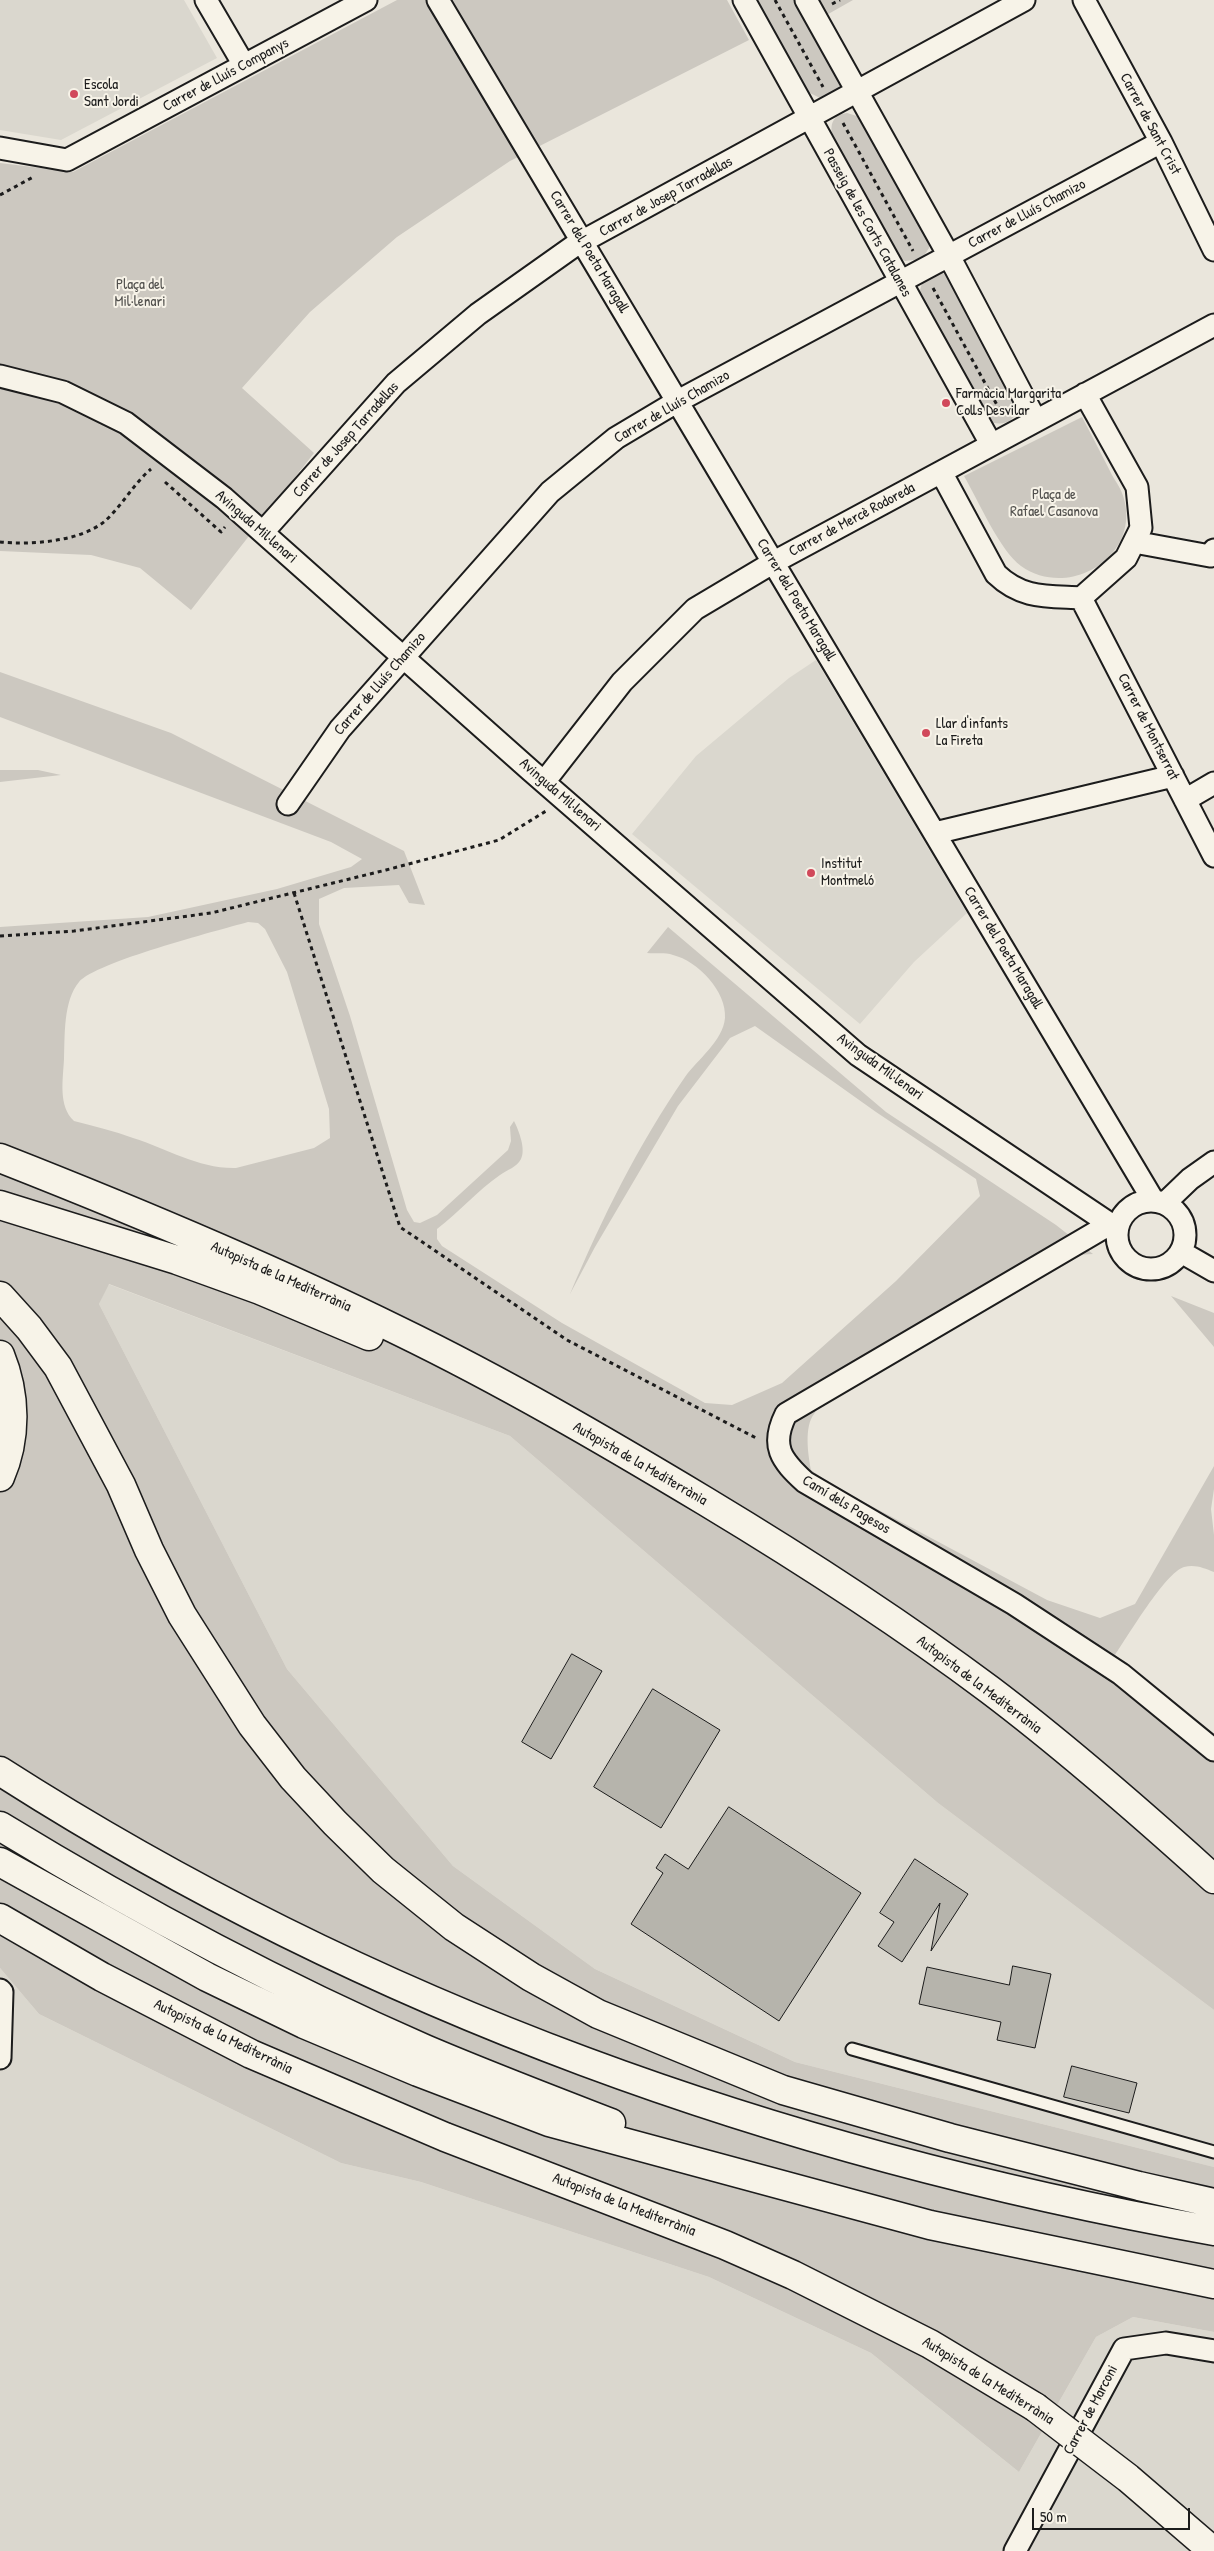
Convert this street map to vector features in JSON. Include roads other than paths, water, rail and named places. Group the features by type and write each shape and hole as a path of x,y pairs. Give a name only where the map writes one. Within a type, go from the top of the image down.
{"highway":[{"name":"Autopista de la Mediterrània","path":"0,1158 100,1198 291,1280 403,1333 608,1443 814,1567 990,1690 1122,1796 1214,1878"},
{"path":"0,1205 177,1260 260,1290 366,1335 446,1374 630,1475 814,1567"},
{"path":"0,1296 29,1328 58,1367 122,1485 150,1550 182,1615 252,1725 293,1778 335,1823 383,1870 454,1927 531,1977 598,2014 783,2090 856,2112 969,2142 1139,2186 1214,2203"},
{"path":"0,1355 13,1401 11,1441 7,1461 0,1477"},
{"path":"0,1771 129,1849 222,1901 454,2011 599,2068 704,2105 878,2157 1120,2214 1214,2231"},
{"path":"0,1826 108,1891 315,1998 425,2049 723,2168"},
{"path":"0,1862 207,1977 313,2028 418,2072 549,2122 930,2225 1214,2284"},
{"name":"Autopista de la Mediterrània","path":"0,1918 102,1977 250,2054 445,2137 724,2245 802,2279 930,2344 1035,2407 1128,2478 1213,2551"}],"street":[{"path":"206,0 244,66"},
{"name":"Carrer de Lluís Companys","path":"0,148 67,160 366,0"},
{"name":"Carrer del Poeta Maragall","path":"438,0 935,833 1159,1202"},
{"name":"Passeig de les Corts Catalanes","path":"744,0 899,282 991,444"},
{"path":"806,0 949,256 1036,420"},
{"name":"Carrer de Josep Tarradellas","path":"263,532 396,383 478,314 582,242 1024,0"},
{"name":"Carrer de Sant Crist","path":"1084,0 1161,142 1214,250"},
{"name":"Carrer de Lluís Chamizo","path":"288,804 340,729 402,656 550,492 616,438 678,401 1161,142"},
{"name":"Carrer de Mercè Rodoreda","path":"544,782 622,682 695,609 774,562 1214,325"},
{"name":"Avinguda Mil·lenari","path":"0,376 62,392 126,423 239,511 544,782 858,1055 1114,1224"},
{"path":"941,472 996,574 1008,585 1029,594 1082,598 1126,558 1141,528 1137,487 1085,394"},
{"path":"1134,542 1210,556 1214,550"},
{"name":"Carrer de Montserrat","path":"1082,598 1214,856"},
{"path":"935,833 1173,776"},
{"path":"1185,800 1214,784"},
{"path":"1159,1202 1214,1162"},
{"path":"1141,1202 1159,1202 1175,1210 1182,1220 1185,1240 1182,1252 1170,1264 1158,1269 1145,1269 1134,1265 1124,1258 1118,1247 1114,1224 1130,1207 1141,1202"},
{"name":"Camí dels Pagesos","path":"1114,1224 786,1414 778,1429 778,1445 785,1463 805,1482 1022,1609 1121,1674 1214,1750"},
{"path":"1182,1252 1214,1271"},
{"path":"0,1990 2,1992 0,2058"},
{"name":"Carrer de Marconi","path":"1015,2551 1124,2349 1166,2343 1214,2351"}],"lane":[{"path":"852,2049 1214,2152"}],"place":[{"name":"Escola Sant Jordi","path":"74,94"},
{"name":"Farmàcia Margarita Colls Desvilar","path":"946,403"},
{"name":"Llar d'infants La Fireta","path":"926,733"},
{"name":"Institut Montmeló","path":"811,873"}],"park label":[{"name":"Plaça del Mil·lenari","path":"140,294"},
{"name":"Plaça de Rafael Casanova","path":"1054,504"}]}
